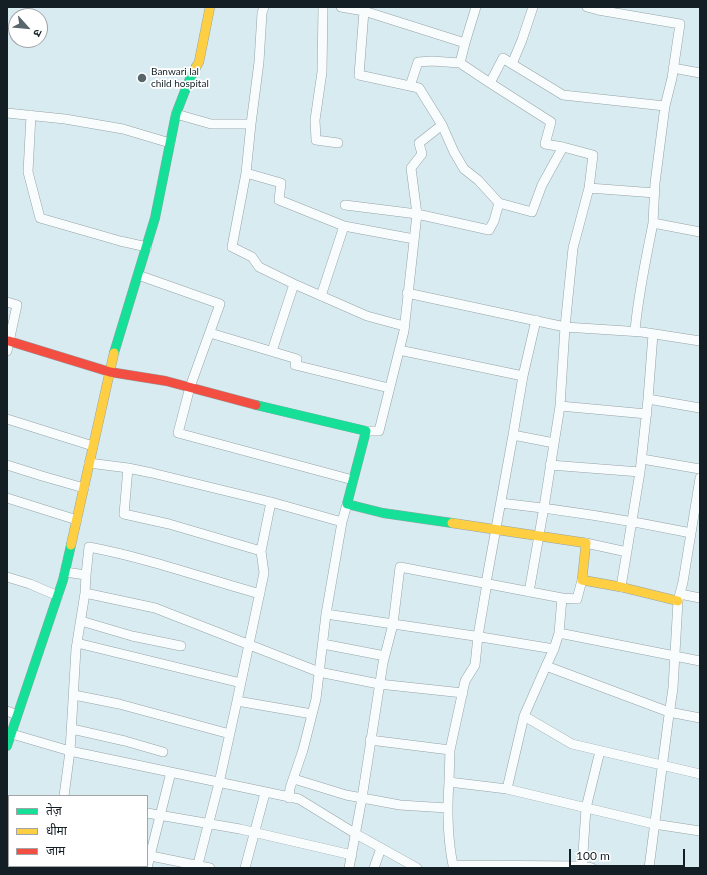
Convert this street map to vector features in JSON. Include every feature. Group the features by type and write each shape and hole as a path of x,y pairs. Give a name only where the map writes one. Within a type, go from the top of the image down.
{"street":[{"path":"7,746 65,572 113,356 147,247 165,173 176,114 188,83 199,62 210,7"},
{"path":"264,7 262,13 259,62 246,173 232,247 252,257 259,267 294,284 367,316 404,326"},
{"path":"323,7 322,72 315,120 316,140 338,143"},
{"path":"341,7 364,11 465,43"},
{"path":"460,63 476,7"},
{"path":"512,64 533,7"},
{"path":"587,7 680,24 665,106 653,223 642,278 635,332"},
{"path":"364,11 359,76 419,88 442,125 454,152 464,169 478,180 498,203 532,212 542,185 563,147"},
{"path":"490,83 503,58 563,95 665,106"},
{"path":"410,86 418,62 432,61 460,63 551,122 545,144 592,155 589,188 573,248 565,326 560,406 529,592"},
{"path":"673,68 700,73"},
{"path":"7,113 65,119 124,129 170,142"},
{"path":"176,114 211,124 251,124"},
{"path":"31,115 28,172 40,218 120,241 147,247"},
{"path":"9,341 110,372 166,381 288,413 366,431 379,431 404,326 417,214 411,168 422,154 419,143 442,125"},
{"path":"246,173 281,183 279,200 344,226 414,239"},
{"path":"589,188 655,193"},
{"path":"345,206 417,214 489,230 494,221 498,203"},
{"path":"653,223 700,232"},
{"path":"322,296 344,226"},
{"path":"138,275 220,304 190,388 178,433 353,480"},
{"path":"272,351 294,284"},
{"path":"407,293 565,326 635,332 700,341"},
{"path":"7,302 17,305 7,351"},
{"path":"536,320 523,376 486,583 478,636 476,665 465,681 450,750 447,808 450,848 453,866 592,868"},
{"path":"210,333 297,359 295,366 389,388"},
{"path":"621,587 642,459 653,334"},
{"path":"399,350 523,376"},
{"path":"648,399 700,408"},
{"path":"560,406 647,414"},
{"path":"7,419 93,446"},
{"path":"289,798 290,788 303,750 316,699 326,614 342,522 366,431"},
{"path":"513,435 554,443"},
{"path":"642,459 700,469"},
{"path":"89,463 152,473 271,502 342,522"},
{"path":"7,464 84,488"},
{"path":"550,465 640,472"},
{"path":"128,468 124,514 169,524 261,551"},
{"path":"649,868 673,688 679,598 700,478"},
{"path":"7,498 77,520"},
{"path":"197,867 219,783 260,594 264,573 261,551 271,502"},
{"path":"501,503 544,507 632,521 691,533"},
{"path":"347,504 383,513 586,543 627,552"},
{"path":"349,868 362,798 379,684 393,624 400,567 562,598 577,599 582,580 586,543"},
{"path":"64,795 72,730 77,643 85,593 89,548 112,552 146,561 260,594"},
{"path":"65,572 86,575"},
{"path":"7,577 30,584 58,596"},
{"path":"582,580 679,598 700,598"},
{"path":"85,593 155,608 319,672 379,684 463,693"},
{"path":"507,789 524,716 554,649 559,633 562,598"},
{"path":"326,614 478,636 554,649"},
{"path":"80,621 132,636 181,646"},
{"path":"559,633 700,661"},
{"path":"77,643 241,683"},
{"path":"323,644 385,656"},
{"path":"546,666 669,712 700,718"},
{"path":"74,695 118,704 230,734"},
{"path":"237,701 312,714"},
{"path":"7,711 17,715"},
{"path":"524,716 572,744 700,774"},
{"path":"72,730 125,741 163,752"},
{"path":"12,734 70,751 299,800 417,868"},
{"path":"370,740 450,750"},
{"path":"582,867 586,808 600,751"},
{"path":"148,864 171,772"},
{"path":"294,779 346,795 400,805 447,808"},
{"path":"449,782 507,789 654,824 700,830"},
{"path":"245,868 265,793"},
{"path":"148,813 255,832 352,855"},
{"path":"374,868 380,848"},
{"path":"151,856 197,867 210,868"}],"traffic: fast":[{"path":"114,353 155,218 176,114 196,67"},
{"path":"256,405 366,431 347,504 383,513 452,523"},
{"path":"7,746 63,580 71,545"}],"traffic: slow":[{"path":"196,67 199,62 210,7"},
{"path":"71,545 114,353"},
{"path":"452,523 586,543 582,580 621,587 678,601"}],"traffic: jam":[{"path":"9,341 110,372 166,381 256,405"}],"place":[{"name":"Banwari lal child hospital","path":"142,78"}]}
